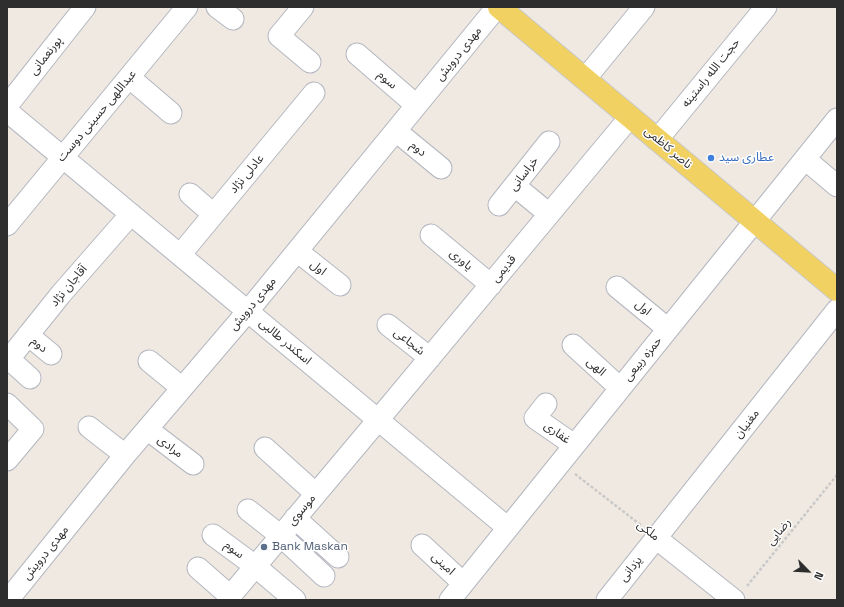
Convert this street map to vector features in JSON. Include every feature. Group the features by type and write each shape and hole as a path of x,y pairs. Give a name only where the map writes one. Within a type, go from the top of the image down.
{"main road":[{"name":"ناصر کاظمی","path":"498,7 837,290"}],"street":[{"name":"پورنعمانی","path":"7,106 85,7"},
{"name":"عبداللهی حسینی دوست","path":"7,225 130,78 187,7"},
{"path":"302,7 279,36 310,62"},
{"name":"مهدی درویش","path":"8,600 125,455 248,311 498,7"},
{"path":"585,79 644,7"},
{"name":"حجت الله راستینه","path":"657,140 766,7"},
{"name":"سوم","path":"357,54 416,105"},
{"path":"130,78 171,113"},
{"name":"عادلی نژاد","path":"180,254 314,93"},
{"name":"اسکندر طالبی","path":"7,111 508,528"},
{"name":"قدیمی","path":"378,420 630,117"},
{"name":"حمزه ربیعی","path":"450,600 837,119"},
{"name":"دوم","path":"396,131 441,168"},
{"name":"خراسانی","path":"499,205 549,142"},
{"path":"805,159 837,186"},
{"path":"515,186 549,214"},
{"path":"190,194 213,214"},
{"name":"آقاجان نژاد","path":"30,378 9,359 61,294 131,214"},
{"name":"یاوری","path":"431,235 491,285"},
{"name":"اول","path":"297,251 340,285"},
{"name":"اول","path":"617,287 668,329"},
{"name":"مغنیان","path":"656,538 837,310"},
{"name":"شجاعی","path":"388,325 430,358"},
{"name":"دوم","path":"28,335 51,354"},
{"name":"الهی","path":"572,345 620,388"},
{"path":"148,361 182,388"},
{"path":"7,404 33,429 7,460"},
{"name":"غفاری","path":"541,411 574,445"},
{"name":"موسوی","path":"228,598 378,420"},
{"path":"89,427 125,455"},
{"name":"مرادی","path":"147,430 193,464"},
{"path":"265,448 316,494"},
{"path":"248,510 281,536 324,576"},
{"path":"295,518 338,557"},
{"name":"سوم","path":"213,534 255,566 295,600"},
{"name":"ملکی","path":"656,538 740,594"},
{"name":"یزدانی","path":"607,600 656,538"},
{"name":"امینی","path":"422,545 464,583"},
{"path":"198,568 228,598"}],"path":[{"name":"ملکی","path":"561,462 656,538"},
{"name":"رضایی","path":"740,594 837,474"}],"place":[{"name":"عطاری سید","path":"711,158"},
{"name":"Bank Maskan","path":"264,547"}]}
